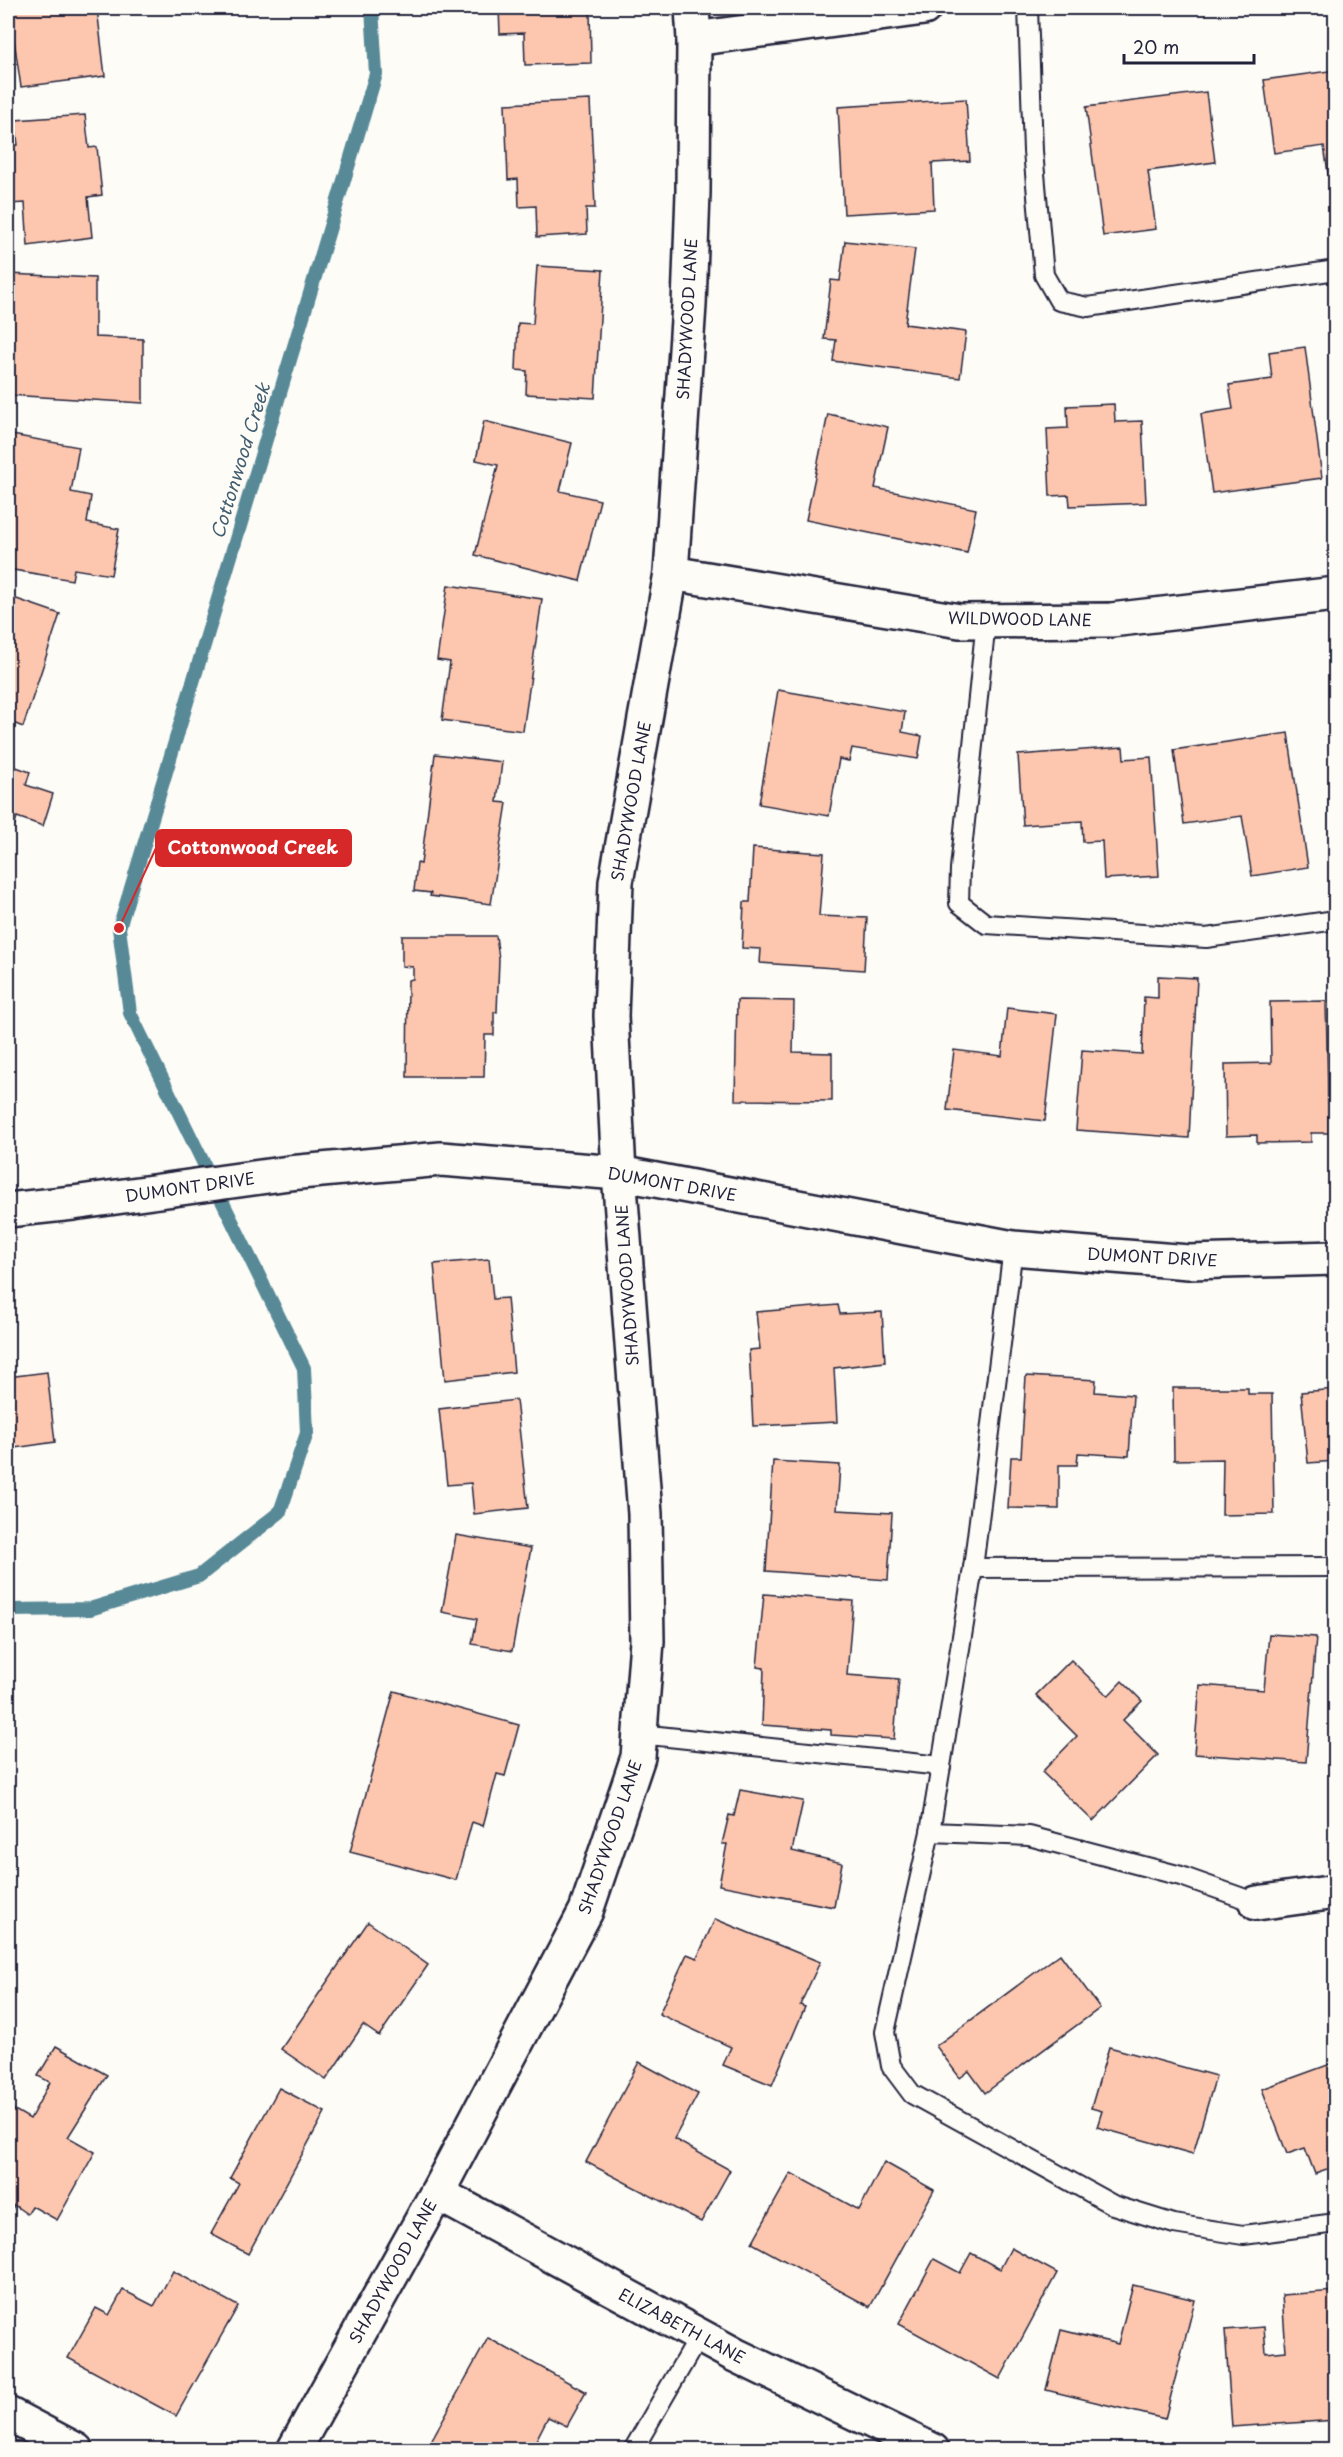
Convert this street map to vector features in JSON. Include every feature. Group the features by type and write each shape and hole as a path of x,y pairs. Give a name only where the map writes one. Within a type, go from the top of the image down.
{"street":[{"path":"693,23 924,8"},
{"name":"SHADYWOOD LANE","path":"294,2450 437,2193 586,1911 638,1756 647,1641 645,1514 619,1173 611,1016 616,882 671,573 689,305 693,192 693,23"},
{"name":"WILDWOOD LANE","path":"671,573 960,621 1111,620 1335,594"},
{"name":"DUMONT DRIVE","path":"8,1210 289,1173 441,1159 619,1173 1013,1248 1189,1262 1335,1258"},
{"path":"1257,1904 1335,1892"},
{"name":"ELIZABETH LANE","path":"437,2193 699,2336 932,2450"},
{"path":"8,2414 76,2450"}],"lane":[{"path":"1028,8 1033,151 1044,275 1059,302 1088,307 1335,270"},
{"path":"986,621 960,869 959,903 986,924 1206,938 1335,920"},
{"path":"1013,1248 973,1568 941,1766 930,1832 885,2032 891,2066 912,2094 1113,2205 1174,2224 1243,2235 1335,2223"},
{"path":"973,1568 1335,1567"},
{"path":"640,1734 941,1766"},
{"path":"930,1832 1029,1836 1181,1876 1257,1904"},
{"path":"633,2450 699,2336"}],"building":[{"path":"8,8 97,8 105,76 21,87 13,33 8,34"},
{"path":"499,8 590,8 591,63 525,65 524,33 500,34"},
{"path":"1336,70 1335,220 1324,146 1274,153 1264,80"},
{"path":"1206,92 1215,162 1148,171 1156,229 1103,236 1086,107"},
{"path":"966,99 970,161 932,163 934,209 844,214 838,107"},
{"path":"590,100 595,208 586,208 587,234 537,237 536,206 519,207 518,179 508,180 505,104"},
{"path":"85,115 89,148 97,147 102,195 88,197 92,237 28,246 25,203 8,204 8,146 18,145 15,120"},
{"path":"845,241 915,249 905,324 966,332 960,378 833,361 836,340 824,339 831,280 840,281"},
{"path":"537,266 603,270 595,398 526,394 527,371 516,370 518,323 533,324"},
{"path":"8,274 95,278 95,337 143,339 143,403 8,395"},
{"path":"1305,347 1322,478 1212,493 1201,414 1233,409 1229,385 1272,379 1269,352"},
{"path":"1114,404 1115,422 1142,421 1146,503 1070,506 1069,495 1050,496 1047,429 1068,428 1067,406"},
{"path":"828,414 888,427 875,488 976,509 967,553 806,520"},
{"path":"484,421 572,443 560,491 600,500 580,581 475,555 498,465 476,460"},
{"path":"12,435 79,447 71,492 91,496 87,523 119,529 111,575 74,569 72,580 8,569 8,462"},
{"path":"448,585 542,599 523,731 442,720 450,662 437,660"},
{"path":"8,596 60,614 23,727 8,721"},
{"path":"778,690 905,712 902,732 922,736 918,759 852,748 849,761 839,759 829,816 759,804"},
{"path":"1288,733 1308,867 1252,876 1242,816 1184,824 1174,750"},
{"path":"1123,747 1124,759 1151,757 1159,876 1104,879 1102,841 1083,842 1082,821 1023,825 1018,755"},
{"path":"435,754 502,762 497,802 507,803 491,904 430,896 431,893 414,891 417,863 421,864"},
{"path":"8,764 30,772 26,785 53,794 43,826 17,817 8,845"},
{"path":"753,848 824,853 819,916 867,918 864,970 760,963 761,949 742,948 744,902 750,902"},
{"path":"402,936 496,936 499,959 497,1012 494,1012 494,1035 485,1035 484,1077 407,1077 408,980 413,979 413,967 402,966"},
{"path":"1158,976 1197,978 1189,1138 1076,1130 1082,1050 1142,1054 1144,997 1158,998"},
{"path":"737,1000 794,1001 793,1052 832,1053 832,1101 735,1100"},
{"path":"1326,1001 1329,1133 1311,1133 1311,1142 1257,1143 1257,1135 1226,1136 1225,1064 1271,1063 1270,1002"},
{"path":"1007,1008 1057,1014 1045,1121 947,1110 954,1050 1002,1056"},
{"path":"489,1259 493,1299 507,1298 514,1372 445,1380 434,1264"},
{"path":"838,1305 840,1314 882,1312 885,1362 834,1368 837,1422 753,1426 749,1350 760,1349 756,1312"},
{"path":"47,1372 55,1442 8,1449 8,1377"},
{"path":"1026,1376 1096,1380 1095,1392 1133,1395 1129,1456 1078,1453 1077,1465 1059,1465 1059,1509 1008,1508 1011,1457 1021,1457"},
{"path":"1173,1388 1248,1388 1248,1394 1272,1394 1274,1514 1222,1515 1223,1459 1174,1460"},
{"path":"1336,1389 1336,1461 1308,1463 1301,1392"},
{"path":"516,1400 528,1508 474,1514 471,1483 447,1485 439,1409"},
{"path":"773,1461 840,1465 837,1510 892,1513 888,1580 766,1571"},
{"path":"456,1535 531,1548 512,1651 472,1644 477,1619 442,1612"},
{"path":"764,1594 853,1601 847,1675 899,1679 894,1739 831,1735 831,1730 762,1725 764,1668 757,1667"},
{"path":"1269,1634 1316,1637 1306,1762 1194,1754 1200,1685 1264,1690"},
{"path":"1071,1660 1108,1696 1122,1681 1142,1701 1123,1720 1158,1755 1093,1821 1042,1772 1077,1736 1036,1695"},
{"path":"394,1691 519,1725 505,1776 497,1774 483,1826 472,1822 456,1880 350,1852"},
{"path":"740,1790 803,1801 792,1851 842,1863 834,1907 719,1885 727,1844 722,1844 729,1815 734,1816"},
{"path":"715,1919 820,1962 800,2005 805,2007 772,2085 723,2065 731,2047 659,2014 687,1954 697,1958"},
{"path":"368,1922 428,1965 379,2036 363,2025 326,2080 281,2049"},
{"path":"1060,1954 1100,2008 985,2093 969,2071 960,2078 936,2046"},
{"path":"56,2046 107,2075 68,2137 95,2152 57,2220 32,2206 27,2214 14,2205 8,2217 8,2106 30,2119 50,2082 38,2076"},
{"path":"1109,2047 1216,2076 1193,2154 1097,2127 1102,2111 1091,2108"},
{"path":"639,2062 698,2094 674,2139 730,2170 701,2222 586,2162"},
{"path":"1336,2062 1336,2167 1315,2174 1305,2148 1287,2154 1262,2089"},
{"path":"279,2088 325,2112 248,2254 211,2234 239,2183 230,2178"},
{"path":"884,2162 934,2190 870,2307 752,2243 791,2173 859,2210"},
{"path":"1011,2248 1057,2273 1000,2379 899,2324 934,2259 960,2273 971,2253 1000,2269"},
{"path":"173,2271 238,2306 176,2416 68,2358 96,2308 109,2315 123,2290 154,2306"},
{"path":"1133,2285 1195,2300 1165,2419 1046,2390 1061,2330 1118,2344"},
{"path":"1336,2291 1336,2420 1232,2427 1225,2330 1264,2327 1266,2353 1286,2351 1282,2295"},
{"path":"488,2338 586,2392 567,2426 548,2417 531,2450 513,2450 504,2445 502,2450 426,2450"}],"waterway":[{"name":"Cottonwood Creek","path":"8,1610 90,1609 199,1576 280,1512 307,1433 304,1368 130,1013 119,928 376,74 372,8"}],"place":[{"name":"Cottonwood Creek","path":"119,928"}]}
